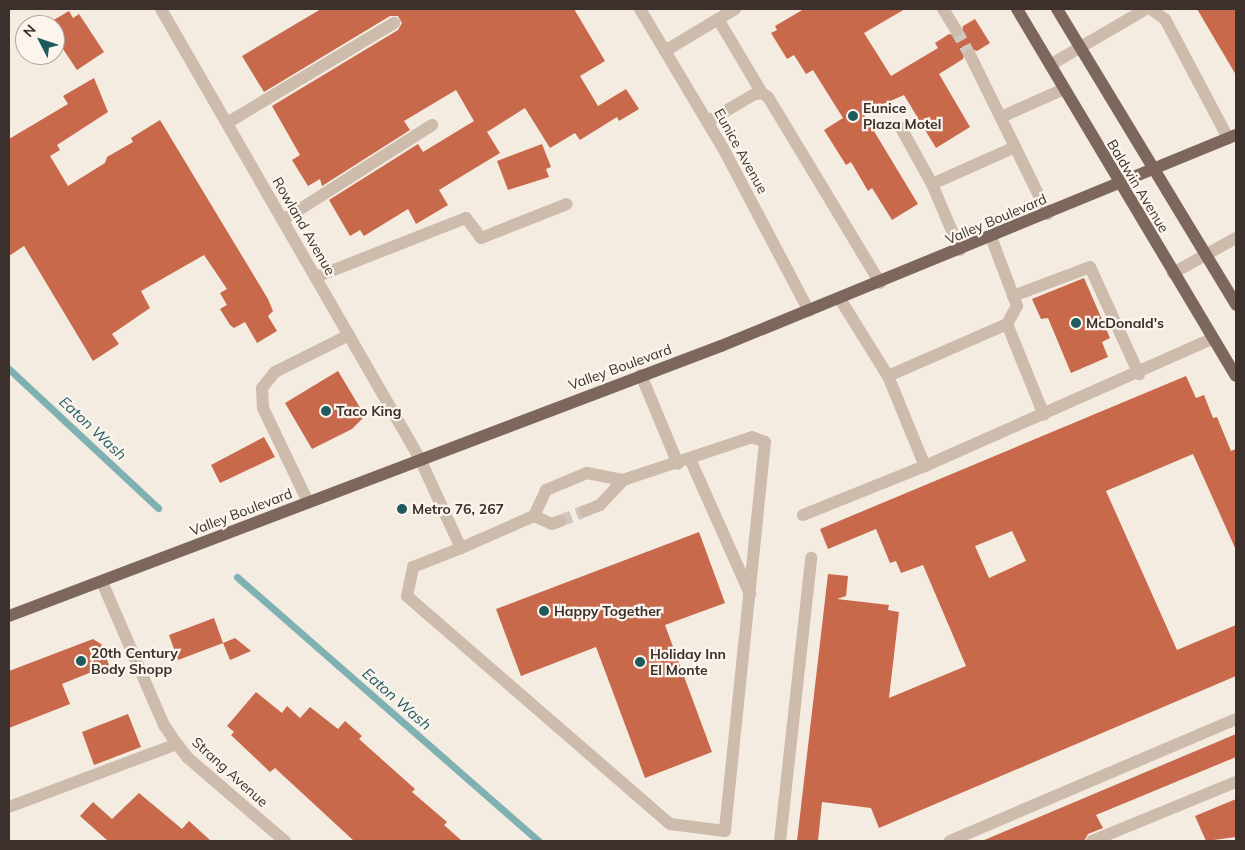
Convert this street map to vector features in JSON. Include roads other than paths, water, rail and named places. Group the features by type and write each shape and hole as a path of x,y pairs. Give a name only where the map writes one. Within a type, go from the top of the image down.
{"main road":[{"name":"Baldwin Avenue","path":"1017,9 1119,184 1236,376"},
{"name":"Baldwin Avenue","path":"1056,9 1236,305"},
{"name":"Valley Boulevard","path":"9,616 840,299 1232,136"}],"street":[{"name":"Rowland Avenue","path":"161,9 420,459 461,548"},
{"name":"Eunice Avenue","path":"640,9 707,122 809,311"},
{"path":"665,51 735,9"},
{"path":"944,9 956,30"},
{"path":"1050,65 1146,9"},
{"path":"1151,9 1165,20 1232,136"},
{"path":"718,19 762,93 768,97 880,283"},
{"path":"227,124 394,23"},
{"path":"970,55 1048,214"},
{"path":"1001,117 1064,89"},
{"path":"707,122 762,93"},
{"path":"283,220 432,125"},
{"path":"901,128 932,184 960,250"},
{"path":"932,184 1015,147"},
{"path":"316,277 466,218 481,238 567,204"},
{"path":"888,376 1007,324 1017,306 991,237"},
{"path":"1173,273 1236,238"},
{"path":"1013,296 1090,267 1139,374"},
{"path":"840,299 888,376 925,466"},
{"path":"1007,324 1044,415"},
{"path":"308,502 263,408 262,388 275,372 349,334"},
{"path":"803,516 1139,374 1212,339"},
{"path":"641,375 750,595"},
{"path":"752,437 765,442 725,831 670,824 406,596 413,567 534,516 546,490 588,473 623,480 684,462 752,437"},
{"path":"585,511 600,505 623,480"},
{"path":"534,516 552,524 560,521"},
{"path":"780,841 811,558"},
{"name":"Strang Avenue","path":"102,582 164,725 177,744 188,758 285,841"},
{"path":"950,841 1236,719"},
{"path":"9,807 177,744"},
{"path":"1092,841 1120,836 1236,782"}],"waterway":[{"name":"Eaton Wash","path":"9,369 158,508"},
{"name":"Eaton Wash","path":"237,577 539,841"}],"tunnel":[{"path":"956,30 970,55"},
{"path":"560,521 585,511"}],"place":[{"name":"Eunice Plaza Motel","path":"853,116"},
{"name":"McDonald's","path":"1076,323"},
{"name":"Taco King","path":"326,411"},
{"name":"Metro 76, 267","path":"402,509"},
{"name":"Happy Together","path":"544,611"},
{"name":"20th Century Body Shopp","path":"81,661"},
{"name":"Holiday Inn El Monte","path":"640,662"}]}
